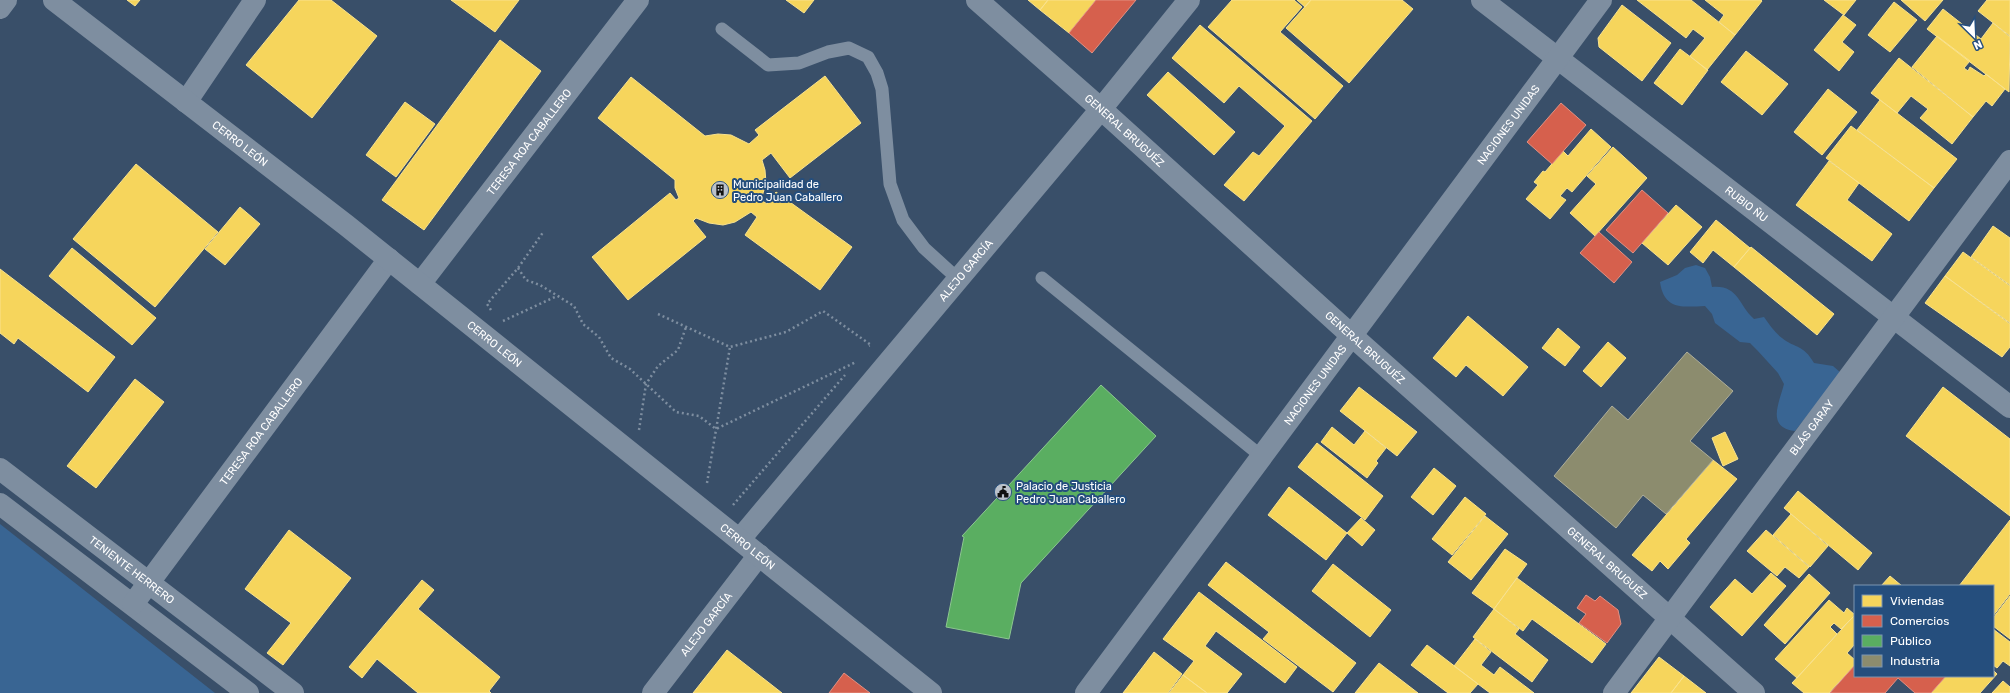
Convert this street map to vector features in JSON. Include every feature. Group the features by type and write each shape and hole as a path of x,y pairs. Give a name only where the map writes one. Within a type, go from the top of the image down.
{"street":[{"path":"0,8 6,0"},
{"name":"CERRO LEÓN","path":"54,0 389,259 931,693"},
{"path":"186,102 255,0"},
{"name":"TERESA ROA CABALLERO","path":"420,284 638,0"},
{"name":"GENERAL BRUGUÉZ","path":"977,0 1101,109 1351,335 1670,616 1754,693"},
{"name":"ALEJO GARCÍA","path":"740,539 1101,109 1189,0"},
{"name":"RUBIO ÑU","path":"1482,0 1558,57 1893,318 2010,407"},
{"name":"NACIONES UNIDAS","path":"1086,693 1601,0"},
{"name":"BLÁS GARAY","path":"1614,693 2010,161"},
{"name":"TERESA ROA CABALLERO","path":"134,604 389,259"},
{"name":"TENIENTE HERRERO","path":"0,469 150,582 293,693"},
{"path":"0,504 134,604 248,693 264,670"},
{"name":"ALEJO GARCÍA","path":"653,693 759,555"}],"lane":[{"path":"722,29 768,65 799,63 828,52 849,48 868,57 882,89 890,184 903,220 924,248 958,279"},
{"path":"1042,278 1261,456"}],"path":[{"path":"496,316 487,304 518,268 544,231"},
{"path":"518,268 526,280 540,285 574,306 583,324 599,337 611,358 630,369 676,412 699,416 716,429"},
{"path":"506,327 500,322 557,296"},
{"path":"658,314 730,347 786,332 823,311 871,345 866,350"},
{"path":"639,430 646,384 658,366 678,350 686,327"},
{"path":"707,483 730,347"},
{"path":"851,368 861,356"},
{"path":"716,429 856,362"},
{"path":"728,501 733,505 846,374"},
{"path":"633,425 645,434"},
{"path":"701,478 712,487"}],"shaded area":[{"path":"1696,265 1705,268 1710,277 1712,287 1728,289 1737,297 1754,319 1764,317 1779,336 1803,350 1814,363 1833,366 1841,373 1795,431 1786,429 1780,425 1777,420 1778,407 1784,384 1778,373 1757,350 1750,343 1740,342 1715,323 1712,314 1705,306 1689,307 1675,305 1665,298 1660,282 1677,275 1685,268"},
{"path":"0,524 215,693 0,693"}],"building: Viviendas":[{"path":"127,0 140,0 135,6"},
{"path":"299,0 331,0 377,36 312,118 246,65"},
{"path":"451,0 519,0 495,32"},
{"path":"786,0 814,0 804,13"},
{"path":"1028,0 1048,0 1040,10"},
{"path":"1048,0 1096,0 1069,33 1040,10"},
{"path":"1232,0 1294,0 1302,7 1280,32 1343,86 1315,119 1208,27"},
{"path":"1297,0 1311,0 1305,7"},
{"path":"1311,0 1402,0 1413,9 1349,83 1286,28"},
{"path":"1637,0 1691,0 1735,35 1707,70 1690,56 1705,38 1693,29 1686,38"},
{"path":"1705,0 1762,1 1735,35 1719,22 1724,15"},
{"path":"1824,0 1856,0 1844,15"},
{"path":"1901,0 1943,0 1925,21"},
{"path":"1987,0 2010,0 2010,36 1978,11"},
{"path":"1894,2 1917,20 1890,52 1868,35"},
{"path":"1622,5 1671,43 1642,81 1599,47 1598,38"},
{"path":"1943,9 1981,39 1993,23 2010,37 2009,92 1927,29"},
{"path":"1843,15 1856,25 1842,42 1854,52 1839,71 1814,50"},
{"path":"1200,25 1312,121 1244,201 1224,185 1253,152 1259,156 1285,126 1239,86 1224,103 1172,58"},
{"path":"1937,36 1970,61 1964,68 1968,71 1970,67 1984,76 1986,74 2005,89 1992,106 1986,101 1973,117 1912,67"},
{"path":"500,40 541,71 424,230 382,200"},
{"path":"1680,49 1708,70 1682,105 1654,83"},
{"path":"1746,51 1788,84 1762,115 1721,82"},
{"path":"1899,58 1973,117 1952,144 1920,118 1928,109 1911,96 1897,113 1871,93"},
{"path":"1168,72 1235,132 1214,155 1147,95"},
{"name":"Municipalidad de Pedro Juan Caballero","path":"825,76 861,123 790,178 771,153 762,160 765,170 766,183 761,200 767,204 776,192 852,247 820,290 745,235 757,217 751,212 735,222 723,225 709,223 696,218 693,221 706,237 628,300 592,257 670,193 676,200 679,198 675,188 675,180 598,118 631,77 705,136 718,134 731,135 749,144 759,135 755,130"},
{"path":"1828,89 1857,112 1822,155 1794,132"},
{"path":"1880,100 1957,159 1934,188 1857,130"},
{"path":"405,102 435,124 396,177 366,155"},
{"path":"1851,126 1934,188 1909,221 1826,158"},
{"path":"1591,129 1611,147 1572,192 1567,188 1560,196 1566,200 1550,219 1526,199 1538,185 1534,182 1543,171 1545,172 1563,151 1568,156"},
{"path":"1613,147 1647,178 1595,236 1570,213 1596,184 1587,176"},
{"path":"1829,161 1859,183 1847,200 1892,234 1872,261 1796,205"},
{"path":"136,164 218,232 155,307 73,239"},
{"path":"1676,205 1702,227 1668,265 1642,243"},
{"path":"240,207 260,224 225,265 205,249"},
{"path":"1716,220 1750,248 1734,267 1713,250 1703,263 1690,252"},
{"path":"1993,226 2010,238 2010,285 1971,257"},
{"path":"1751,247 1834,314 1817,335 1734,267"},
{"path":"72,248 156,318 132,345 49,276"},
{"path":"1963,252 2010,286 2010,323 1945,276"},
{"path":"0,269 115,357 88,392 18,338 14,344 0,333"},
{"path":"1945,276 2010,324 2010,347 2002,357 1925,303"},
{"path":"1468,316 1528,367 1503,396 1466,365 1456,377 1433,358"},
{"path":"1558,328 1580,347 1565,366 1542,348"},
{"path":"1608,342 1626,358 1601,387 1583,371"},
{"path":"135,379 164,402 96,488 67,466"},
{"path":"1359,387 1417,432 1397,456 1340,411"},
{"path":"1943,387 2010,439 2010,516 1906,436"},
{"path":"1332,427 1354,445 1365,431 1386,448 1376,461 1378,463 1367,478 1321,442"},
{"path":"1725,432 1738,459 1723,466 1712,438"},
{"path":"1317,443 1383,496 1365,520 1298,467"},
{"path":"1713,460 1737,479 1686,539 1690,543 1668,569 1660,561 1652,571 1632,555"},
{"path":"1434,468 1456,486 1433,515 1411,497"},
{"path":"1289,487 1347,533 1326,560 1268,515"},
{"path":"1798,491 1872,553 1858,570 1784,508"},
{"path":"1465,497 1486,514 1452,555 1432,539"},
{"path":"1791,514 1828,546 1810,567 1773,535"},
{"path":"1485,516 1508,534 1471,580 1448,562"},
{"path":"1361,518 1375,530 1362,546 1347,533"},
{"path":"2010,520 2010,594 1994,615 1994,585 1960,585"},
{"path":"289,530 351,578 283,665 267,653 291,623 245,589"},
{"path":"1766,530 1809,567 1799,578 1785,567 1777,576 1747,551"},
{"path":"1505,549 1527,564 1494,609 1472,593"},
{"path":"1226,562 1356,663 1333,692 1263,639 1269,632 1208,585"},
{"path":"1333,564 1391,610 1370,637 1312,591"},
{"path":"1771,573 1786,586 1742,636 1710,607 1735,579 1752,594"},
{"path":"1809,574 1830,593 1785,644 1764,625"},
{"path":"1890,576 1901,585 1882,585"},
{"path":"1517,578 1606,644 1592,663 1532,619 1523,631 1494,609"},
{"path":"422,580 434,590 418,609 500,677 489,691 491,693 418,693 377,659 362,678 349,667"},
{"path":"1199,592 1297,667 1285,683 1216,631 1205,646 1242,674 1227,693 1207,693 1183,675 1194,661 1163,639"},
{"path":"2010,596 2010,639 1994,627 1994,617"},
{"path":"1829,600 1844,613 1847,608 1854,614 1854,616 1841,629 1834,623 1830,627 1837,634 1797,678 1775,659"},
{"path":"1494,609 1519,629 1515,634 1548,660 1532,682 1473,637"},
{"path":"1854,616 1854,645 1847,653 1854,659 1854,666 1829,693 1804,693 1792,683"},
{"path":"1994,630 2010,642 2010,666 2003,661 1997,668 1994,666"},
{"path":"1475,639 1491,652 1481,665 1494,675 1500,667 1534,693 1490,693 1454,666"},
{"path":"1427,645 1478,684 1470,693 1448,693 1411,665"},
{"path":"727,650 782,693 693,693"},
{"path":"1154,652 1182,674 1168,693 1123,693"},
{"path":"1659,657 1684,676 1671,693 1631,693"},
{"path":"1379,663 1418,693 1355,693"},
{"path":"1994,671 1997,674 1980,693 1931,693 1945,677 1994,677"},
{"path":"1183,675 1207,693 1169,693"},
{"path":"1684,676 1706,693 1671,693"},
{"path":"2003,681 2010,687 2010,693 1992,693"}],"building: Comercios":[{"path":"1096,0 1136,0 1092,53 1069,33"},
{"path":"1561,103 1586,125 1552,164 1527,142"},
{"path":"1642,190 1668,213 1633,253 1606,230"},
{"path":"1599,232 1632,262 1614,283 1580,253"},
{"path":"1586,595 1595,601 1600,596 1618,610 1621,624 1607,643 1579,623 1586,614 1577,608"},
{"path":"1854,666 1854,677 1945,677 1931,693 1915,693 1898,678 1885,693 1830,693"},
{"path":"844,673 870,693 829,693"}],"building: Público":[{"path":"1101,385 1156,436 1021,583 1009,639 946,627 964,537 962,536"}],"building: Industria":[{"path":"1687,352 1733,391 1690,441 1713,460 1666,514 1643,495 1616,528 1554,476 1612,406 1628,420"}],"place":[{"name":"Municipalidad de Pedro Juan Caballero","path":"720,190"},
{"name":"Palacio de Justicia Pedro Juan Caballero","path":"1003,492"}]}
